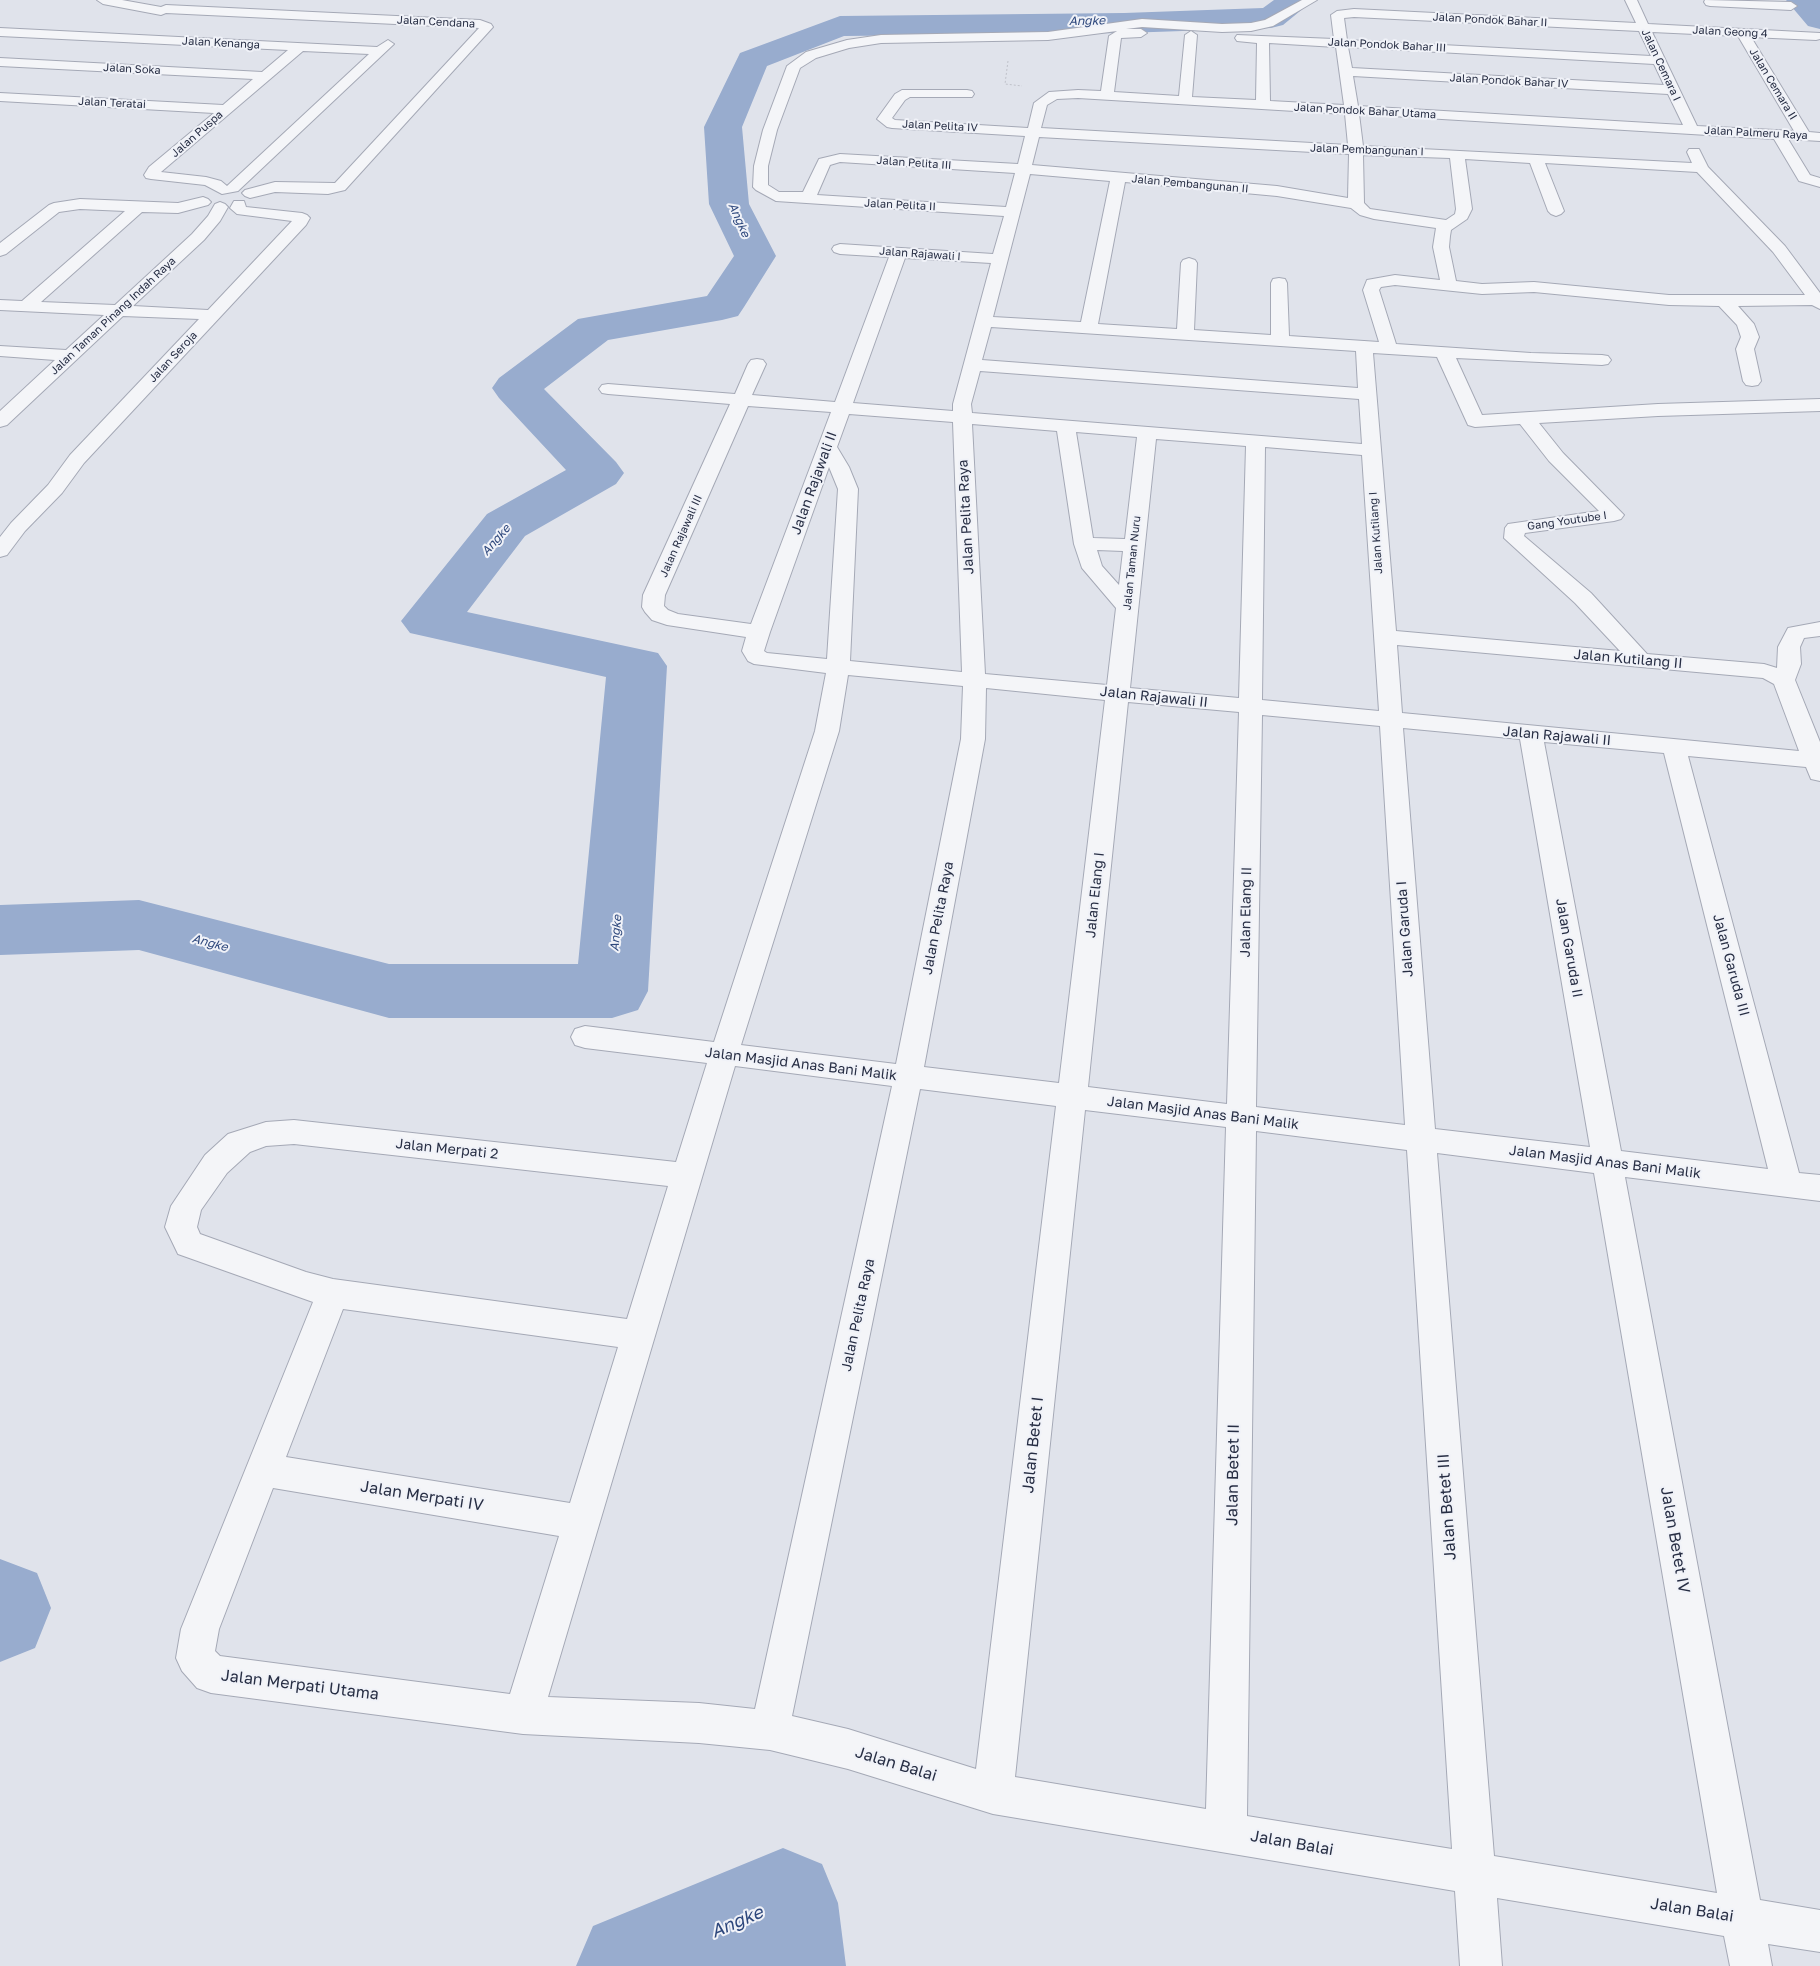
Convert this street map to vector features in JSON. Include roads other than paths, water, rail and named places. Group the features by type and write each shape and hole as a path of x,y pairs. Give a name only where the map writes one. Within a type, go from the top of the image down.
{"street":[{"name":"Jalan Cendana","path":"103,0 164,10 480,24 487,27 340,186 328,189 275,187 236,193"},
{"path":"114,38 164,10 187,0"},
{"name":"Jalan Pelita II","path":"1012,212 776,196 761,186 761,166 764,148 794,66 811,55 820,52 847,44 881,40 1072,34 1142,22 1222,28 1251,27 1268,23 1311,0"},
{"name":"Jalan Cemara I","path":"1631,0 1673,90 1701,168 1779,249 1818,302"},
{"path":"1710,1 1791,6"},
{"path":"1710,1 1727,32"},
{"name":"Jalan Pondok Bahar II","path":"1340,43 1337,15 1364,14 1644,27"},
{"name":"Jalan Kenanga","path":"9,20 47,28 61,35"},
{"path":"0,251 54,208 80,204 178,208 203,202 220,207 413,21"},
{"name":"Jalan Geong 4","path":"1644,27 1816,36"},
{"name":"Jalan Kenanga","path":"0,32 380,51"},
{"name":"Jalan Pondok Bahar III","path":"1107,96 1115,36 1130,32 1659,60"},
{"name":"Jalan Cemara II","path":"1742,32 1804,136"},
{"path":"1185,101 1191,35"},
{"path":"1263,39 1263,106"},
{"path":"1340,43 1352,111 1356,150 1356,204"},
{"name":"Jalan Puspa","path":"236,193 206,181 152,175 154,170 224,109 300,47"},
{"name":"Jalan Soka","path":"0,62 264,76"},
{"name":"Jalan Pondok Bahar IV","path":"1346,72 1673,90"},
{"name":"Jalan Pelita IV","path":"967,94 907,93 900,97 884,119 892,124 1033,131"},
{"name":"Jalan Pondok Bahar Utama","path":"1053,99 1107,96 1688,130"},
{"name":"Jalan Teratai","path":"0,97 224,109"},
{"name":"Jalan Pelita Raya","path":"770,1730 908,1076 973,739 975,707 961,418 962,404 1033,131 1053,99"},
{"name":"Jalan Palmeru Raya","path":"1688,130 1820,137"},
{"name":"Jalan Pembangunan I","path":"1033,131 1701,168"},
{"path":"1778,134 1804,178 1820,183"},
{"path":"1448,285 1441,247 1444,228 1462,216 1464,209 1457,154"},
{"name":"Jalan Pelita III","path":"809,197 824,162 840,158 1023,169"},
{"path":"1536,159 1556,211"},
{"name":"Jalan Pembangunan II","path":"1023,169 1277,192 1356,204 1365,212 1374,214 1449,225"},
{"path":"1089,328 1118,178"},
{"path":"203,202 207,195 236,193"},
{"name":"Jalan Seroja","path":"0,551 18,527 59,484 77,459 302,218 242,212 238,208 236,193"},
{"path":"26,306 138,207"},
{"name":"Jalan Taman Pinang Indah Raya","path":"0,422 9,404 69,356 198,237 215,218 220,207"},
{"name":"Jalan Rajawali I","path":"840,249 999,259"},
{"name":"Jalan Rajawali II","path":"899,253 759,632 753,651 756,656 762,659 838,667 1674,747 1818,766"},
{"path":"1185,334 1189,263"},
{"path":"1389,348 1371,290 1374,284 1395,280 1482,289 1534,287 1669,300 1818,302"},
{"path":"1279,283 1280,341"},
{"path":"1724,301 1745,324 1750,337 1745,349 1752,381"},
{"path":"0,304 212,315"},
{"path":"983,321 1531,358 1602,360"},
{"name":"Jalan Kutilang I","path":"1364,346 1390,720"},
{"path":"0,351 69,356"},
{"path":"1444,352 1475,421 1658,410 1820,405"},
{"name":"Jalan Rajawali III","path":"757,364 654,595 653,607 660,615 675,620 759,632"},
{"path":"972,365 1366,394"},
{"path":"608,389 1370,450"},
{"name":"Gang Youtube I","path":"1526,419 1556,457 1614,514 1515,528 1514,538 1583,598 1640,660"},
{"path":"1066,426 1067,444 1078,495 1084,544 1092,568 1127,607"},
{"name":"Jalan Taman Nuru","path":"1117,694 1147,432"},
{"name":"Jalan Elang II","path":"1241,1118 1256,441"},
{"path":"523,1715 724,1054 827,731 838,667 848,488 839,466 827,446"},
{"path":"1084,544 1134,545"},
{"path":"1818,766 1784,680 1790,664 1789,647 1796,634 1820,629"},
{"name":"Jalan Kutilang II","path":"1384,637 1764,670 1784,680"},
{"name":"Jalan Elang I","path":"1072,1096 1117,694"},
{"name":"Jalan Garuda I","path":"1390,720 1420,1139"},
{"name":"Jalan Garuda II","path":"1531,733 1608,1163"},
{"name":"Jalan Garuda III","path":"1674,747 1787,1184"},
{"name":"Jalan Masjid Anas Bani Malik","path":"585,1037 1820,1188"},
{"name":"Jalan Betet I","path":"994,1794 1072,1096"},
{"name":"Jalan Betet II","path":"1226,1832 1241,1118"},
{"name":"Jalan Merpati 2","path":"638,1335 333,1293 306,1286 189,1244 181,1226 186,1206 216,1164 240,1143 266,1134 294,1132 687,1176"},
{"name":"Jalan Betet III","path":"1420,1139 1480,1966"},
{"name":"Jalan Betet IV","path":"1608,1163 1751,1966"},
{"name":"Jalan Merpati Utama","path":"333,1293 200,1628 195,1658 211,1674 523,1715 699,1723 770,1730"},
{"name":"Jalan Merpati IV","path":"263,1470 581,1522"},
{"name":"Jalan Balai","path":"770,1730 848,1749 994,1794 1820,1931"}],"waterway":[{"name":"Angke","path":"0,930 139,925 389,991 612,991 637,666 430,621 506,525 598,473 516,388 594,329 722,307 755,256 729,204 723,127 752,60 840,26 1124,23 1271,18 1294,0"},
{"name":"Angke","path":"1802,0 1820,19"},
{"name":"Angke","path":"0,1608 2,1608 0,1613"},
{"name":"Angke","path":"633,1966 783,1903 789,1966"}]}
